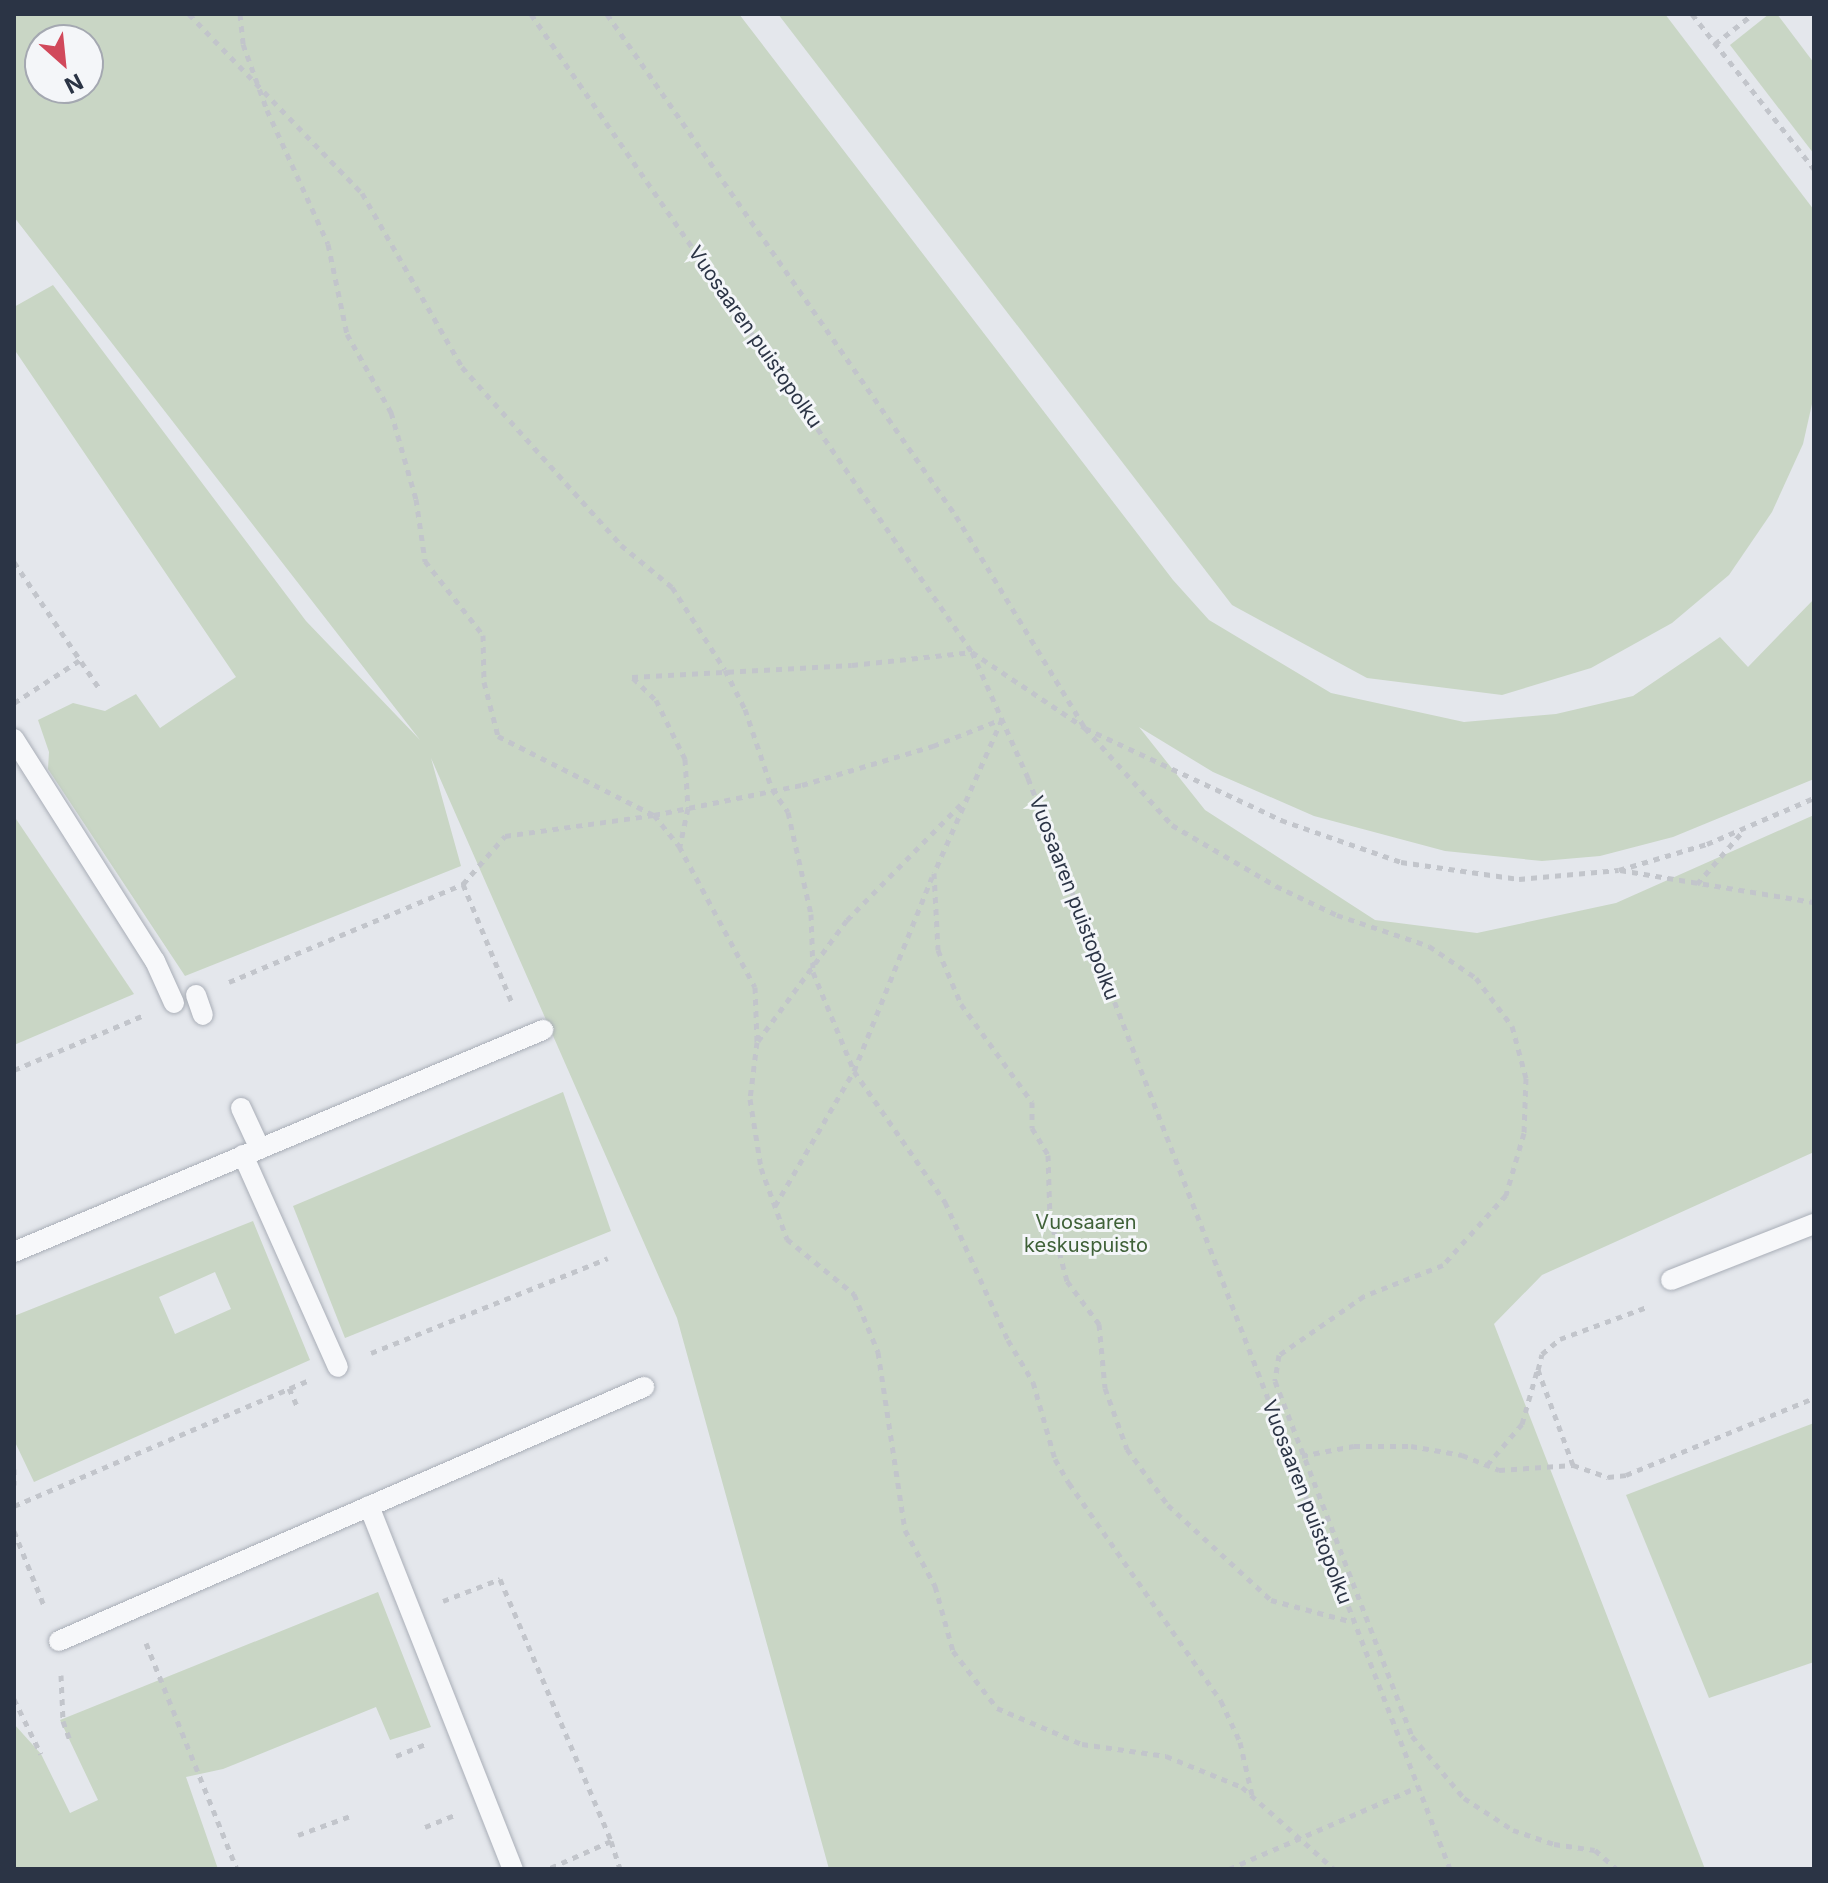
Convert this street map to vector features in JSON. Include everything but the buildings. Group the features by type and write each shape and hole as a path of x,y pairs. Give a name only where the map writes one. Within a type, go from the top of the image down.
{"lane":[{"path":"14,739 155,961 174,1003"},
{"path":"196,995 203,1015"},
{"path":"14,1252 535,1034"},
{"path":"241,1108 252,1152 338,1367"},
{"path":"1671,1280 1814,1224"},
{"path":"59,1641 644,1387"},
{"path":"369,1506 513,1869"}],"path":[{"path":"189,14 362,193 462,367 621,545 672,587 725,670 745,709 772,789 791,826 811,914 813,972 854,1071 945,1202 1008,1340 1033,1382 1055,1459 1221,1701 1240,1742 1252,1796"},
{"path":"240,14 243,44 256,81 328,244 347,334 391,412 416,499 425,561 483,635 484,682 498,736 654,815 680,847 755,987 757,1042 750,1099 761,1168 787,1239 854,1294 878,1352 905,1530 935,1586 953,1651 997,1708 1082,1744 1166,1756 1252,1796 1334,1869"},
{"name":"Vuosaaren puistopolku","path":"531,14 972,652 1002,719 1450,1869"},
{"path":"607,14 956,516 1085,728 1172,825 1288,892 1429,946 1476,978 1512,1026 1526,1078 1524,1133 1506,1195 1443,1265 1364,1296 1279,1355 1275,1381 1412,1736 1464,1798 1488,1814 1513,1830 1554,1844 1595,1850 1617,1869"},
{"path":"1692,14 1814,169"},
{"path":"1715,44 1753,14"},
{"path":"14,562 99,688"},
{"path":"680,847 688,808 685,759 677,735 656,700 632,677 852,665 972,652 1085,728 1281,820 1401,862 1519,879 1619,870 1746,827 1814,798"},
{"path":"14,703 80,660"},
{"path":"196,995 463,884 505,836 654,815 772,789 919,751 1002,719"},
{"path":"775,1206 854,1071 934,873 1002,719"},
{"path":"757,1042 813,972 847,920 967,797"},
{"path":"1696,885 1746,827"},
{"path":"1619,870 1814,902"},
{"path":"934,873 938,950 961,1004 1032,1102 1032,1128 1048,1155 1050,1217 1067,1281 1099,1324 1105,1388 1127,1449 1168,1505 1271,1600 1354,1622"},
{"path":"463,884 535,1034"},
{"path":"14,1070 174,1003"},
{"path":"1487,1465 1522,1424 1542,1354 1560,1339 1641,1312 1671,1280"},
{"path":"1538,1370 1573,1465"},
{"path":"289,1388 298,1408"},
{"path":"1290,1458 1354,1446 1411,1446 1499,1470 1573,1465 1608,1477 1626,1475 1814,1398"},
{"path":"14,1469 14,1485"},
{"path":"412,1612 500,1579 620,1869"},
{"path":"132,1609 237,1861 237,1869"},
{"path":"14,1699 41,1754"},
{"path":"1229,1869 1418,1787"},
{"path":"298,1835 353,1815"},
{"path":"547,1869 611,1841"}],"green space":[{"name":"Vuosaaren keskuspuisto","path":"14,14 739,14 1173,580 1209,620 1331,693 1464,722 1556,714 1633,696 1720,637 1748,667 1814,599 1814,779 1673,837 1600,856 1542,861 1445,851 1314,816 1213,772 1139,727 1205,810 1375,920 1477,933 1616,903 1814,815 1814,1152 1542,1275 1494,1324 1705,1869 829,1869 677,1318 431,758 461,866 185,976 48,769 49,752 38,720 73,703 105,711 136,694 160,728 236,677 14,349 14,307 53,285 306,621 420,740 14,217"},
{"path":"778,14 1665,14 1814,210 1814,395 1803,444 1772,512 1729,575 1672,623 1591,668 1502,695 1367,678 1232,605"},
{"path":"1769,14 1777,14 1814,63 1814,154 1730,45"},
{"path":"14,816 134,994 14,1045"},
{"path":"563,1092 611,1231 345,1338 293,1206"},
{"path":"253,1221 310,1360 34,1482 14,1440 14,1316","holes":["215,1272 231,1309 175,1334 159,1297"]},
{"path":"1814,1423 1814,1662 1709,1698 1626,1495"},
{"path":"378,1592 431,1727 390,1740 376,1707 223,1769 186,1777 218,1869 14,1869 14,1724 41,1754 70,1813 98,1800 60,1720"}]}
